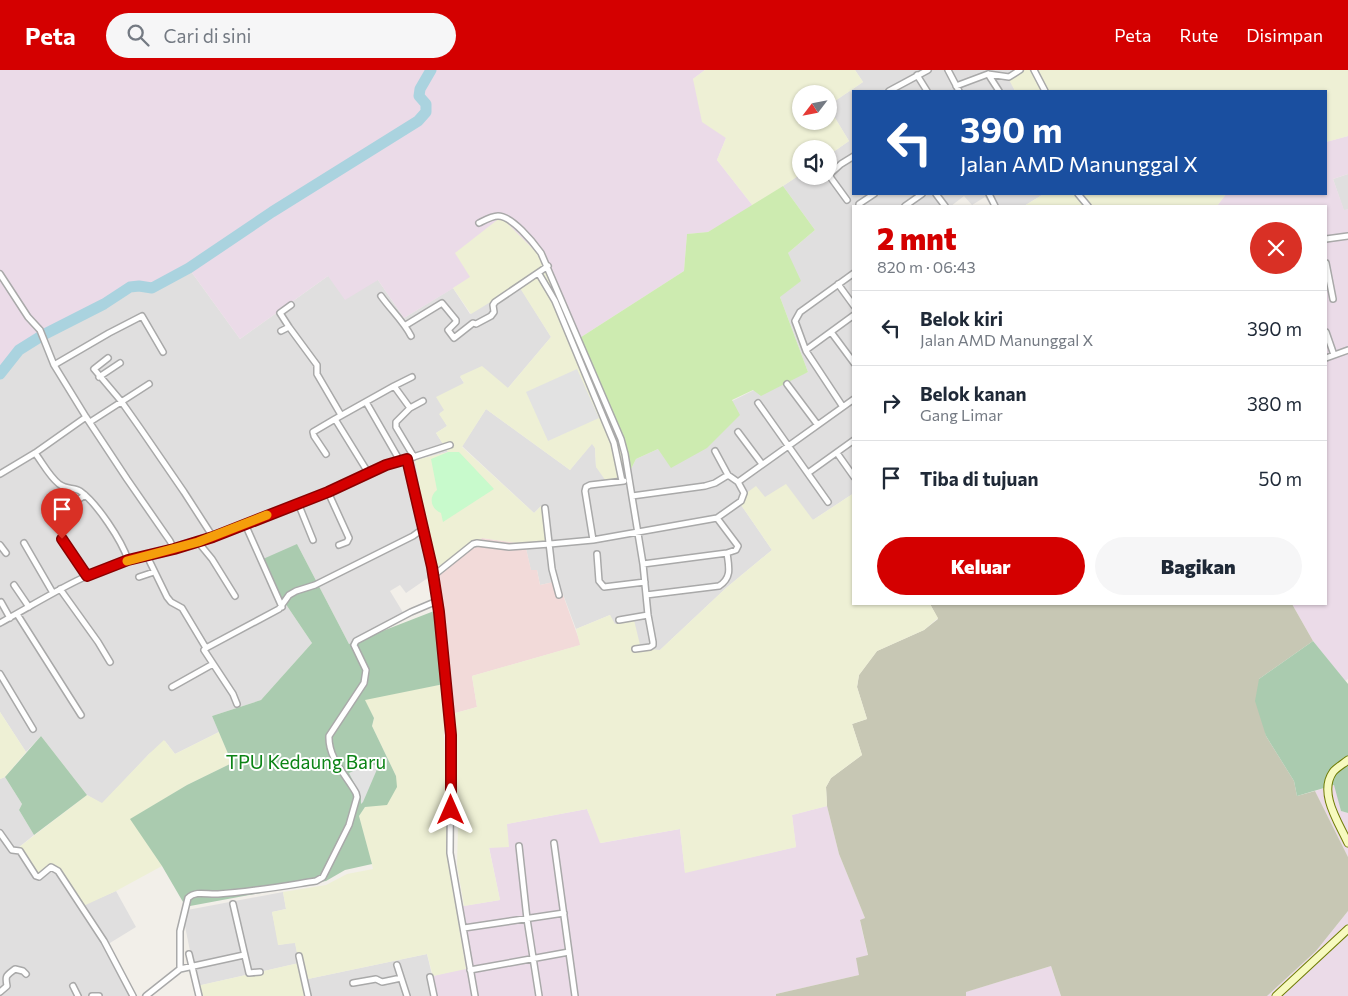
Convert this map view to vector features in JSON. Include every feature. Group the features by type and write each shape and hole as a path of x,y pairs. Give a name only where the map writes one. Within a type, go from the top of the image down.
{"street":[{"path":"891,90 928,70"},
{"path":"948,70 958,89 994,72 1009,77 1020,70"},
{"path":"1034,70 1044,90"},
{"path":"988,74 998,90"},
{"path":"917,75 927,90"},
{"path":"847,200 830,174 852,157"},
{"path":"859,205 872,195"},
{"path":"906,205 921,195"},
{"path":"1079,195 1087,205"},
{"path":"479,223 498,216 508,218 536,246 548,266 621,439 643,564 652,645 650,648 635,649"},
{"path":"1327,239 1348,236"},
{"path":"406,325 442,303 456,320 448,330 454,338 473,324 492,316 495,302 539,274 548,266"},
{"path":"1327,268 1333,299"},
{"path":"0,274 28,318 40,330 54,366 126,479 170,540 174,549"},
{"path":"539,274 555,301 614,443 622,481"},
{"path":"843,406 806,350 795,318 800,312 852,274"},
{"path":"838,284 852,303"},
{"path":"381,296 406,325 411,336"},
{"path":"291,305 280,313 317,365 316,374 341,415"},
{"path":"54,366 142,316 163,352"},
{"path":"806,350 852,316"},
{"path":"281,331 289,327"},
{"path":"831,332 852,360"},
{"path":"1327,335 1334,355"},
{"path":"1327,358 1348,350"},
{"path":"108,358 94,369 121,401 213,537"},
{"path":"99,377 120,363"},
{"path":"326,454 313,434 314,431 412,377"},
{"path":"0,474 149,384"},
{"path":"788,384 817,424"},
{"path":"394,386 410,408"},
{"path":"738,482 852,400"},
{"path":"414,457 396,427 396,422 410,408 423,401"},
{"path":"366,402 400,461"},
{"path":"758,403 828,502"},
{"path":"334,419 369,474"},
{"path":"738,432 762,464"},
{"path":"808,473 852,442"},
{"path":"0,623 87,576 128,560 213,537 328,492 386,465 450,445"},
{"path":"434,576 473,544 477,543 509,546 593,540 717,518 741,501 744,493 738,482 728,475 715,451"},
{"path":"35,453 57,482 67,489 77,489 85,495 108,523 125,550 128,560"},
{"path":"837,453 852,474"},
{"path":"407,459 434,576 451,735 450,850 475,996"},
{"path":"632,496 705,486 715,483 728,475"},
{"path":"593,540 585,491 586,487 629,481"},
{"path":"328,492 349,538 347,542 339,545"},
{"path":"55,516 85,495"},
{"path":"298,503 312,540"},
{"path":"545,508 552,569 559,595"},
{"path":"643,564 727,553 736,550 738,546 717,518"},
{"path":"245,524 282,607"},
{"path":"206,648 282,607 289,595 296,591 315,585 413,536 424,528"},
{"path":"62,539 87,576"},
{"path":"24,542 53,593"},
{"path":"198,542 212,559 235,596"},
{"path":"0,546 6,553"},
{"path":"646,595 724,584 729,572 727,553"},
{"path":"597,554 599,581 604,587 645,582"},
{"path":"147,556 167,597 171,602 182,608 206,648 204,650 233,694 237,704"},
{"path":"139,577 154,572"},
{"path":"14,585 29,607"},
{"path":"60,589 110,662"},
{"path":"180,969 180,931 188,898 196,893 216,894 316,881 322,877 349,825 357,798 356,793 332,754 329,745 329,736 364,683 366,670 364,663 354,649 354,645 356,641 411,612 437,601"},
{"path":"1,602 10,618"},
{"path":"17,614 81,714"},
{"path":"619,620 648,615"},
{"path":"172,687 213,664"},
{"path":"0,674 33,729"},
{"path":"1348,760 1333,772 1326,788 1348,843"},
{"path":"0,833 12,850 20,851 36,876 39,877 52,867 57,870 104,941 132,996"},
{"path":"554,843 575,996"},
{"path":"519,846 526,919 539,996"},
{"path":"233,904 249,973 260,972"},
{"path":"464,928 564,913"},
{"path":"1276,996 1348,929"},
{"path":"470,970 569,952"},
{"path":"189,954 199,996"},
{"path":"146,996 180,969 244,954"},
{"path":"299,956 308,996"},
{"path":"397,965 406,996"},
{"path":"0,992 7,986 6,977 15,969 26,974"},
{"path":"430,977 434,996"},
{"path":"353,983 376,979 382,982 401,978"},
{"path":"73,986 78,996"},
{"path":"92,996 99,996"}],"shaded area":[{"path":"0,70 705,70 693,79 726,138 717,160 753,206 708,232 687,234 684,271 575,341 541,257 470,278 404,318 378,280 345,300 328,276 240,339 190,270 153,290 133,284 50,329 19,349 0,375"},
{"path":"705,70 855,70 863,82 838,99 838,85 792,85 792,130 838,130 838,123 849,141 837,149 837,140 792,140 792,180 753,206 717,160 726,138 702,122 693,79"},
{"path":"855,70 1018,70 1008,76 1015,90 852,90 852,195 1042,195 1026,205 990,205 985,197 972,205 964,196 952,205 852,205 852,494 813,520 765,497 739,502 772,550 726,588 660,650 640,649 614,625 610,615 576,629 558,581 540,585 537,570 531,571 525,544 541,506 534,513 462,446 486,409 570,470 592,443 595,448 596,467 626,479 636,459 658,449 732,401 754,390 808,372 780,297 788,253 815,230 783,186 792,180 792,185 837,185 837,149 849,141 838,123 838,99 863,82"},
{"path":"1018,70 1348,70 1348,136 1327,142 1327,90 1014,90 1007,76"},
{"path":"1348,136 1348,174 1333,179 1344,210 1348,209 1348,679 1345,681 1313,641 1293,605 1327,605 1327,205 1218,205 1225,195 1327,195 1327,142"},
{"path":"1348,174 1348,209 1344,211 1333,179"},
{"path":"1042,195 1225,195 1218,205 1026,205"},
{"path":"501,217 541,257 591,382 621,449 626,479 608,484 596,467 595,448 592,444 570,470 486,409 462,447 534,513 541,506 549,542 525,544 482,538 435,573 415,460 448,452 436,433 447,426 439,414 444,410 436,397 464,383 460,376 482,366 508,388 551,337 518,285 471,314 453,288 470,277 455,253"},
{"path":"190,270 240,339 328,276 378,280 404,318 453,288 470,314 518,284 551,337 508,388 460,377 464,383 444,411 440,413 447,426 436,433 448,452 415,460 435,573 406,593 400,585 390,591 404,614 349,644 297,544 281,597 312,643 261,700 212,716 219,732 175,754 165,741 149,754 102,804 87,795 41,736 26,752 0,712 0,375 19,349 50,329 133,284 153,290"},
{"path":"577,369 599,418 548,441 526,392"},
{"path":"786,484 813,520 852,494 852,605 931,605 938,618 924,630 877,651 859,675 857,687 867,719 852,724 862,755 831,778 826,787 827,806 792,815 796,847 685,873 680,829 600,843 587,809 507,824 509,847 489,848 500,900 464,906 457,865 458,827 452,714 477,707 472,676 580,645 576,629 610,615 615,624 634,620 641,649 660,650 726,588 772,550 739,502 745,494 756,486 765,497"},
{"path":"482,538 525,544 531,570 537,570 540,585 558,581 581,645 472,676 477,707 452,714 446,634 435,573"},
{"path":"931,605 1293,605 1313,641 1259,679 1266,736 1294,781 1297,796 1315,791 1348,857 1348,911 1316,951 1267,996 1061,996 1051,966 966,992 966,996 776,996 776,994 859,975 856,958 868,955 860,920 865,918 839,854 827,806 826,787 831,778 862,755 852,724 867,719 857,687 859,675 877,651 924,630 938,619"},
{"path":"444,684 446,848 466,969 433,976 427,954 303,980 306,996 198,996 197,986 299,963 295,943 278,945 272,912 286,909 283,892 326,885 347,874 373,869 359,816 365,807 396,776 372,726 374,718 364,699"},
{"path":"0,712 26,752 5,777 0,779"},
{"path":"219,732 232,763 187,785 131,819 162,866 116,891 79,908 53,865 37,875 18,848 87,795 102,803 164,740 175,754"},
{"path":"370,763 378,767 361,804 361,797 349,773"},
{"path":"5,777 22,804 19,810 34,835 18,848 37,875 52,864 79,907 116,891 136,927 105,946 135,996 0,996 0,779"},
{"path":"1335,785 1341,811 1348,813 1348,857 1315,791"},
{"path":"827,806 839,854 865,918 860,921 868,956 859,975 776,994 776,996 437,996 433,976 466,968 457,907 500,900 489,847 506,824 587,809 601,843 680,829 685,872 796,847 792,815"},
{"path":"283,892 286,909 272,912 279,945 295,942 299,963 197,986 182,911"},
{"path":"1348,911 1348,996 1267,996 1316,951"},
{"path":"427,954 437,996 306,996 303,980"},
{"path":"1051,966 1061,996 966,996 965,992"}],"green space":[{"path":"783,186 815,230 788,253 801,281 780,297 808,372 761,396 753,390 732,400 740,415 707,448 671,468 658,449 636,459 626,479 621,449 575,341 684,271 687,234 708,232"},
{"path":"448,452 459,452 494,489 443,522 441,513 435,509 432,503 432,496 437,490 431,459"},
{"name":"TPU Kedaung Baru","path":"297,544 349,644 434,611 444,684 365,700 374,718 372,726 396,776 397,787 387,805 365,807 359,816 372,864 345,870 326,881 190,906 183,902 162,866 130,819 187,785 232,763 212,716 261,700 312,643 281,597 263,559"},
{"path":"1313,641 1348,684 1348,813 1341,811 1334,785 1297,796 1294,781 1266,736 1255,701 1259,679"},
{"path":"41,736 87,795 34,835 19,810 22,804 5,777"}],"waterway":[{"path":"0,374 19,350 43,335 104,304 130,287 152,288 189,268 272,212 418,121 426,112 426,104 419,96 420,89 431,70"}],"slow traffic":[{"path":"127,561 198,542 267,515"}],"route":[{"path":"62,539 87,576 128,560 213,537 328,492 386,465 407,459 424,528 439,612 451,735 451,810"}]}
